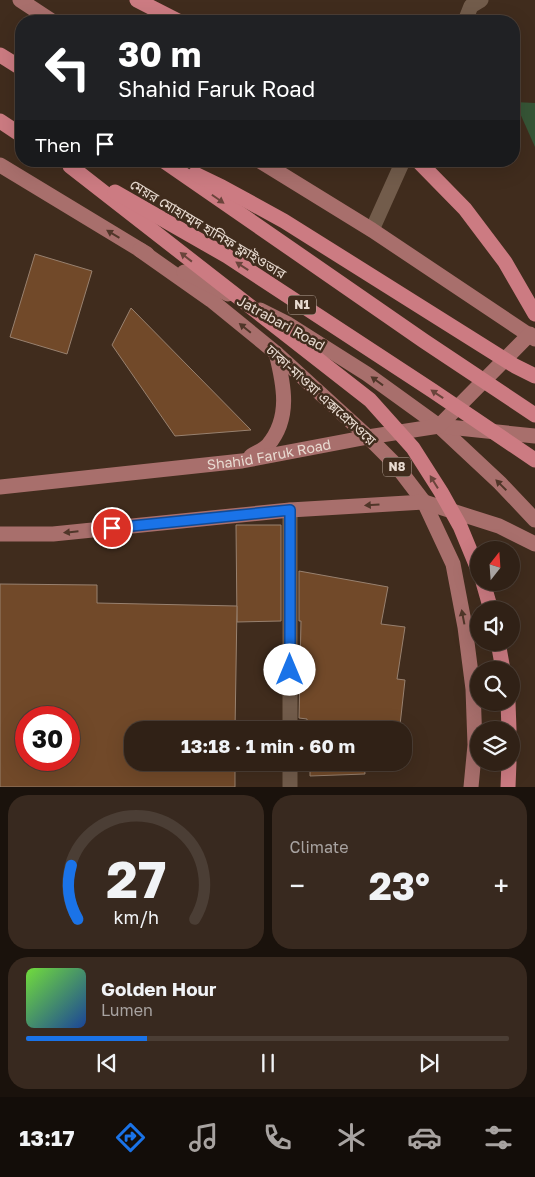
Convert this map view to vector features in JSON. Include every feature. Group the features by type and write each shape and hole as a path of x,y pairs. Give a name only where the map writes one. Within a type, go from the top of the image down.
{"highway":[{"path":"137,0 166,15"},
{"path":"0,55 15,64"},
{"path":"0,121 15,131"},
{"path":"70,167 370,400 413,448 460,526 470,550"},
{"name":"মেয়র মোহাম্মদ হানিফ ফ্লাইওভার","path":"71,167 227,256 535,460"},
{"name":"মেয়র মোহাম্মদ হানিফ ফ্লাইওভার","path":"173,167 424,341 535,415"},
{"path":"180,167 284,221 515,366 535,376"},
{"path":"424,167 466,210 505,262 535,314"},
{"path":"508,787 509,771"}],"main road":[{"path":"20,0 43,15"},
{"name":"Jatrabari Road","path":"0,165 140,250 288,324 367,374 439,426 535,520"},
{"path":"270,167 372,230 533,337 439,426"},
{"name":"ঢাকা-মাওয়া এক্সপ্রেসওয়ে","path":"140,250 211,300 276,353 395,464 424,502 452,564 465,627 473,689 475,745 471,787"},
{"path":"242,461 267,446 278,429 285,408 284,385 276,353"},
{"name":"Shahid Faruk Road","path":"0,487 242,461 368,437 439,426 535,436"},
{"path":"0,534 53,534 290,510 424,502 467,514 499,526 535,544"}],"street":[{"path":"467,15 471,6 481,0"},
{"path":"372,230 400,167"},
{"path":"290,510 290,721"},
{"path":"290,771 290,787"}],"green space":[{"path":"520,102 535,103 535,147 520,113"}],"building":[{"path":"35,254 92,271 67,354 10,337"},
{"path":"131,308 251,430 175,436 112,345"},
{"path":"236,525 281,525 281,621 237,622"},
{"path":"299,571 388,587 381,624 405,627 397,679 405,680 400,721 307,721 307,719 299,718 301,621 299,621"},
{"path":"0,584 97,585 97,603 237,606 235,721 124,721 124,771 235,771 235,787 0,787"},
{"path":"310,771 365,771 365,774 310,776"}],"route":[{"path":"112,528 290,510 290,670"}]}
